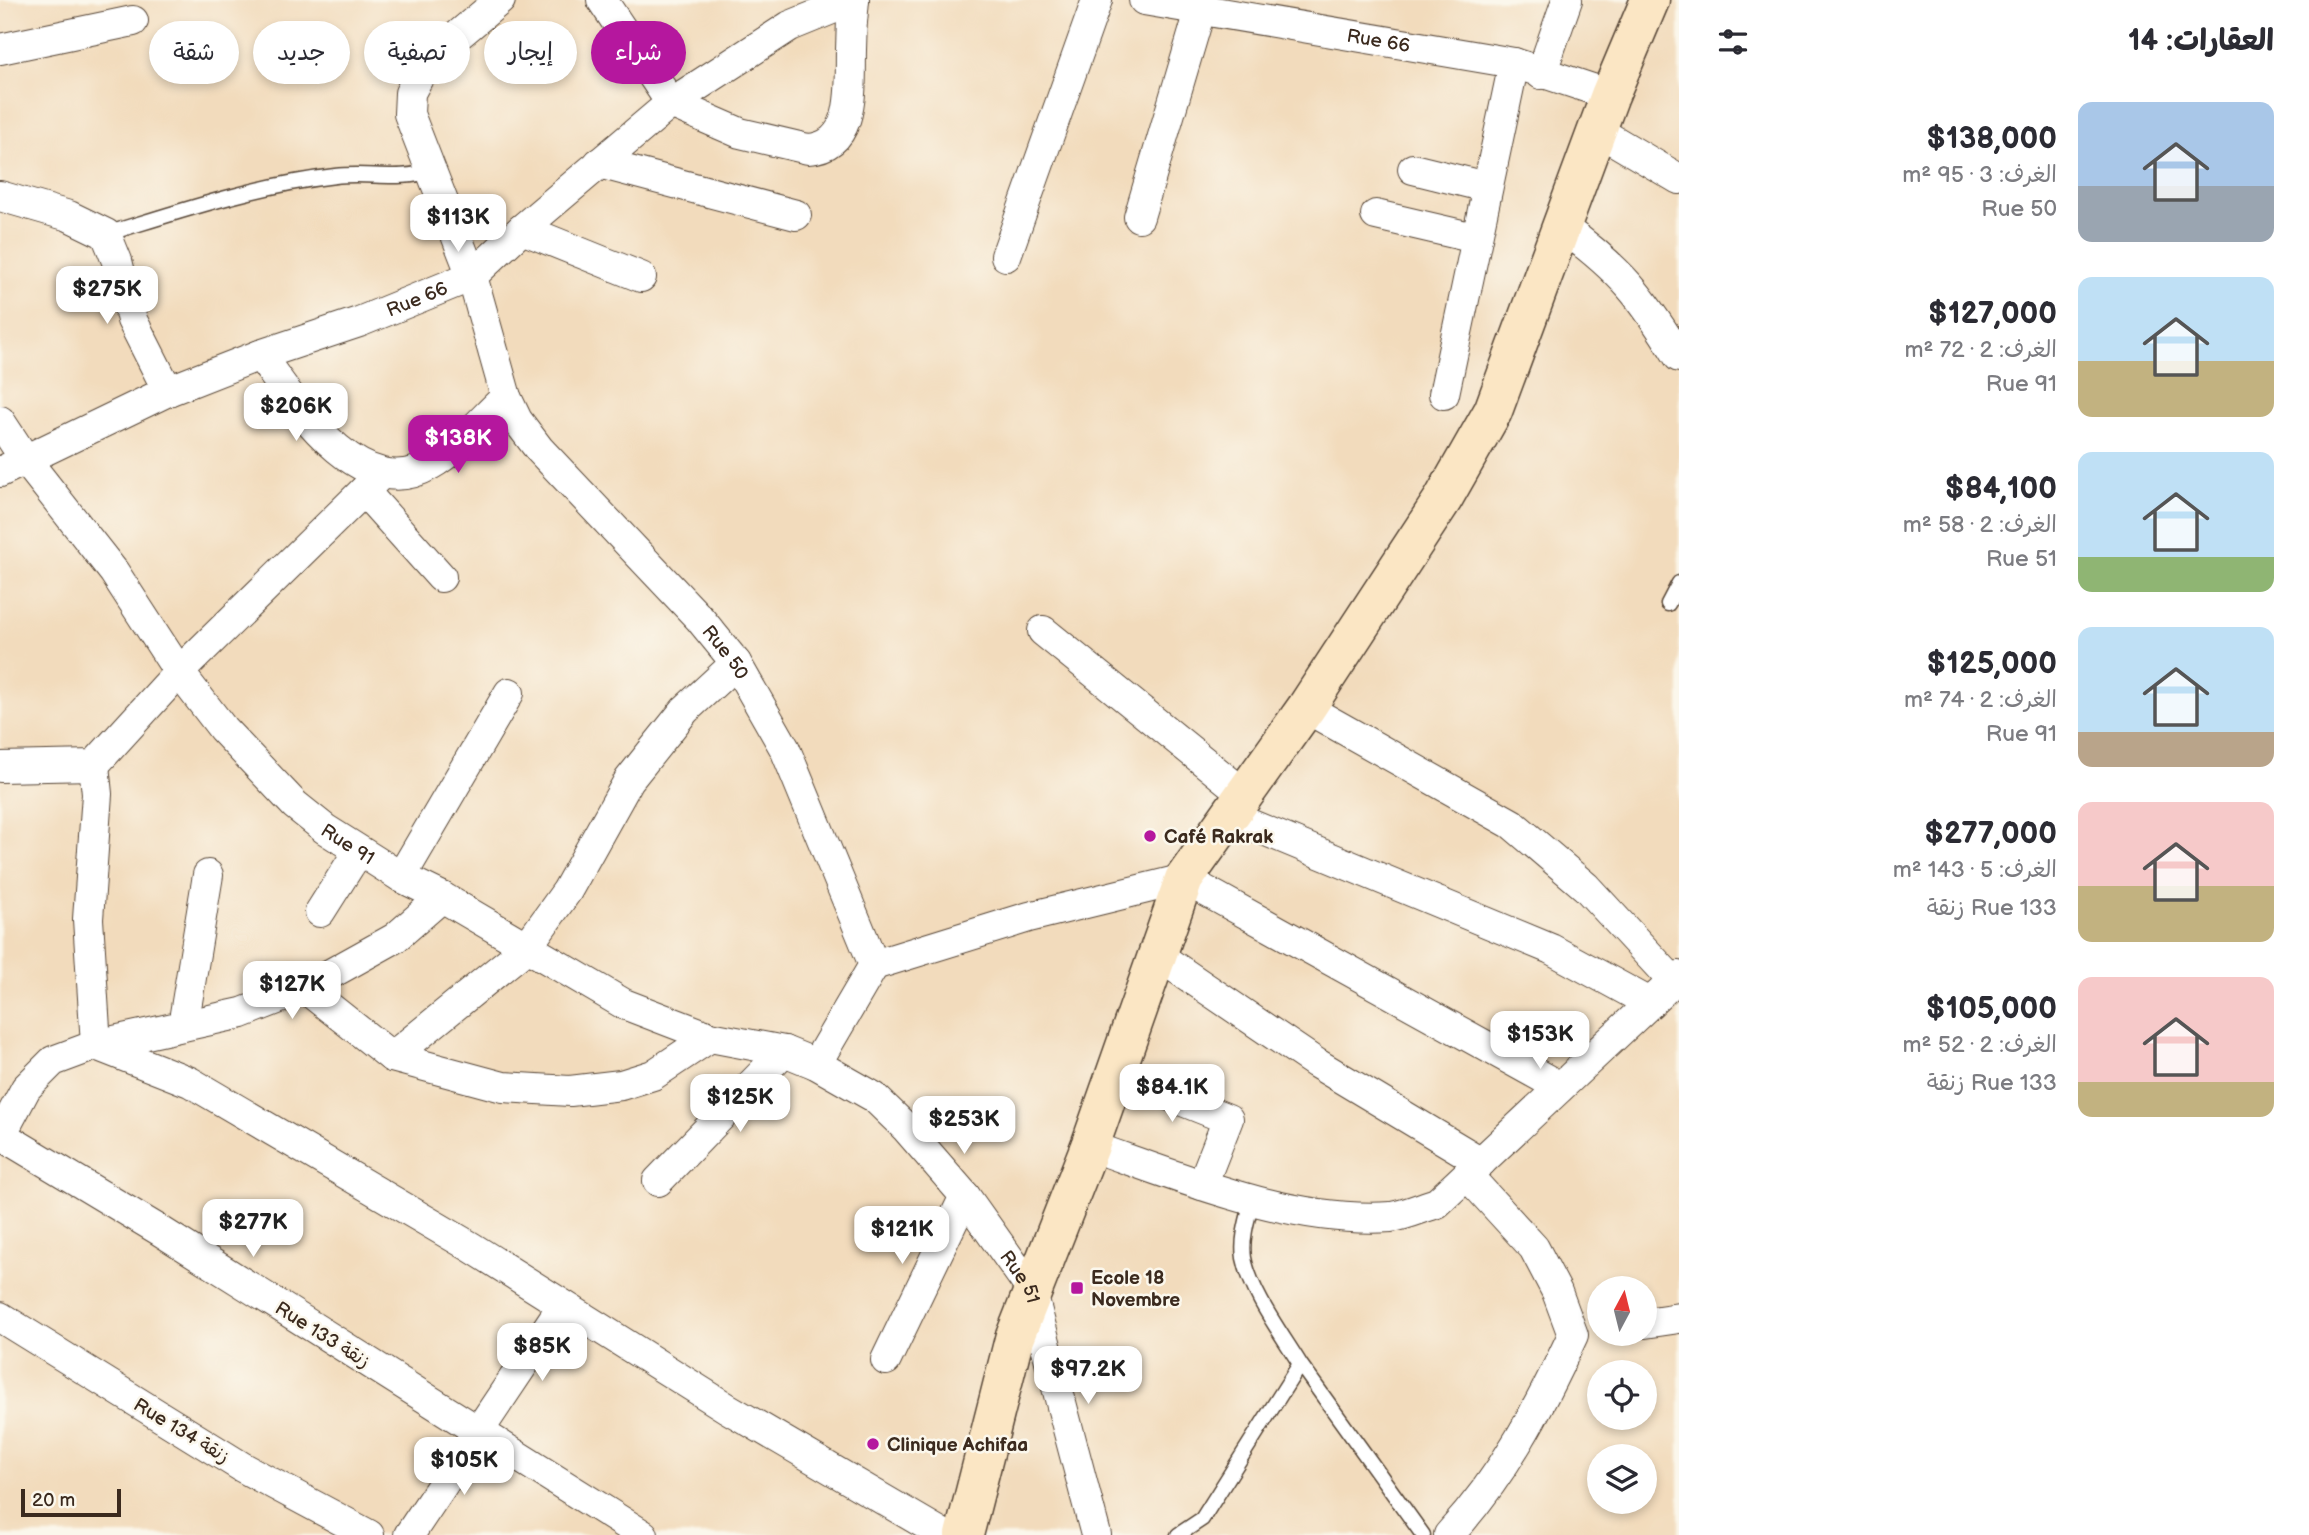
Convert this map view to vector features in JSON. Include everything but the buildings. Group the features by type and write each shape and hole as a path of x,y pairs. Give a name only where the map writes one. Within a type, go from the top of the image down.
{"street":[{"name":"Rue 50","path":"500,0 456,37 419,76 410,93 411,126 472,276 506,397 517,420 539,449 700,619 736,663 785,749 874,965"},
{"path":"602,0 671,103 740,133 796,148 825,145 837,135 848,112 854,0"},
{"name":"Rue 66","path":"13,466 168,391 260,355 307,341 472,276 522,229 671,103 790,26 854,0"},
{"path":"1006,256 1097,0"},
{"name":"Rue 66","path":"1144,0 1201,8 1254,8 1514,62 1541,74 1610,95"},
{"path":"1541,74 1567,0"},
{"path":"964,1535 1014,1339 1031,1289 1090,1146 1184,879 1306,708 1443,499 1493,411 1610,95 1650,0"},
{"path":"1139,217 1201,8"},
{"path":"0,49 133,21"},
{"path":"1444,394 1514,62"},
{"path":"1598,131 1679,179"},
{"path":"599,163 796,215"},
{"path":"1413,169 1486,187"},
{"path":"0,196 69,216 106,234 117,261 132,320 168,391"},
{"path":"1376,215 1475,237"},
{"path":"1562,227 1606,259 1628,281 1653,314 1679,357"},
{"path":"522,229 641,277"},
{"path":"260,355 316,427 351,458 372,483 441,577"},
{"path":"96,1045 90,993 88,919 96,816 94,765 179,672 372,483 431,465 506,397"},
{"name":"Rue 91","path":"0,421 13,466 114,572 179,672 223,729 295,805 358,852 442,897 624,1004 710,1037 784,1051 844,1078"},
{"path":"1043,631 1237,805 1551,949 1650,1003"},
{"path":"393,1057 526,948 567,891 629,780 685,710 736,663"},
{"path":"401,877 509,693"},
{"path":"1090,1146 1202,1185 1253,1198 1340,1215 1393,1217 1437,1203 1676,978 1586,887 1512,824 1306,708"},
{"path":"0,767 94,765"},
{"path":"320,912 358,852"},
{"path":"183,1026 208,876"},
{"path":"816,1064 874,965 1028,917 1184,879 1560,1087"},
{"path":"0,1136 15,1107 36,1077 54,1060 96,1045 242,1013 305,988 395,938 442,897"},
{"path":"1157,955 1474,1168 1534,1248 1558,1292 1586,1333 1483,1498 1449,1535"},
{"path":"305,988 393,1057 503,1087 570,1091 621,1085 653,1075 710,1037"},
{"path":"96,1045 190,1082 471,1247 727,1408 944,1535"},
{"path":"658,1181 784,1051"},
{"path":"1115,1074 1228,1119 1202,1185"},
{"name":"Rue 51","path":"844,1078 874,1097 906,1128 965,1196 1031,1289 1096,1535"},
{"name":"Rue 133 زنقة","path":"0,1136 159,1230 643,1535"},
{"path":"886,1360 965,1196"},
{"path":"409,1535 476,1431 563,1305"},
{"name":"Rue 134 زنقة","path":"0,1317 242,1467 369,1535"},
{"path":"1657,1321 1679,1318"}],"lane":[{"path":"106,234 239,194 337,175 405,178 431,171"},
{"path":"1668,604 1679,583"},
{"path":"1253,1198 1244,1234 1244,1258 1264,1305 1300,1364 1423,1535"},
{"path":"1178,1535 1202,1519 1300,1364"}],"place":[{"name":"Café Rakrak","path":"1150,836"},
{"name":"Ecole 18 Novembre","path":"1077,1288"},
{"name":"Clinique Achifaa","path":"873,1444"}]}
